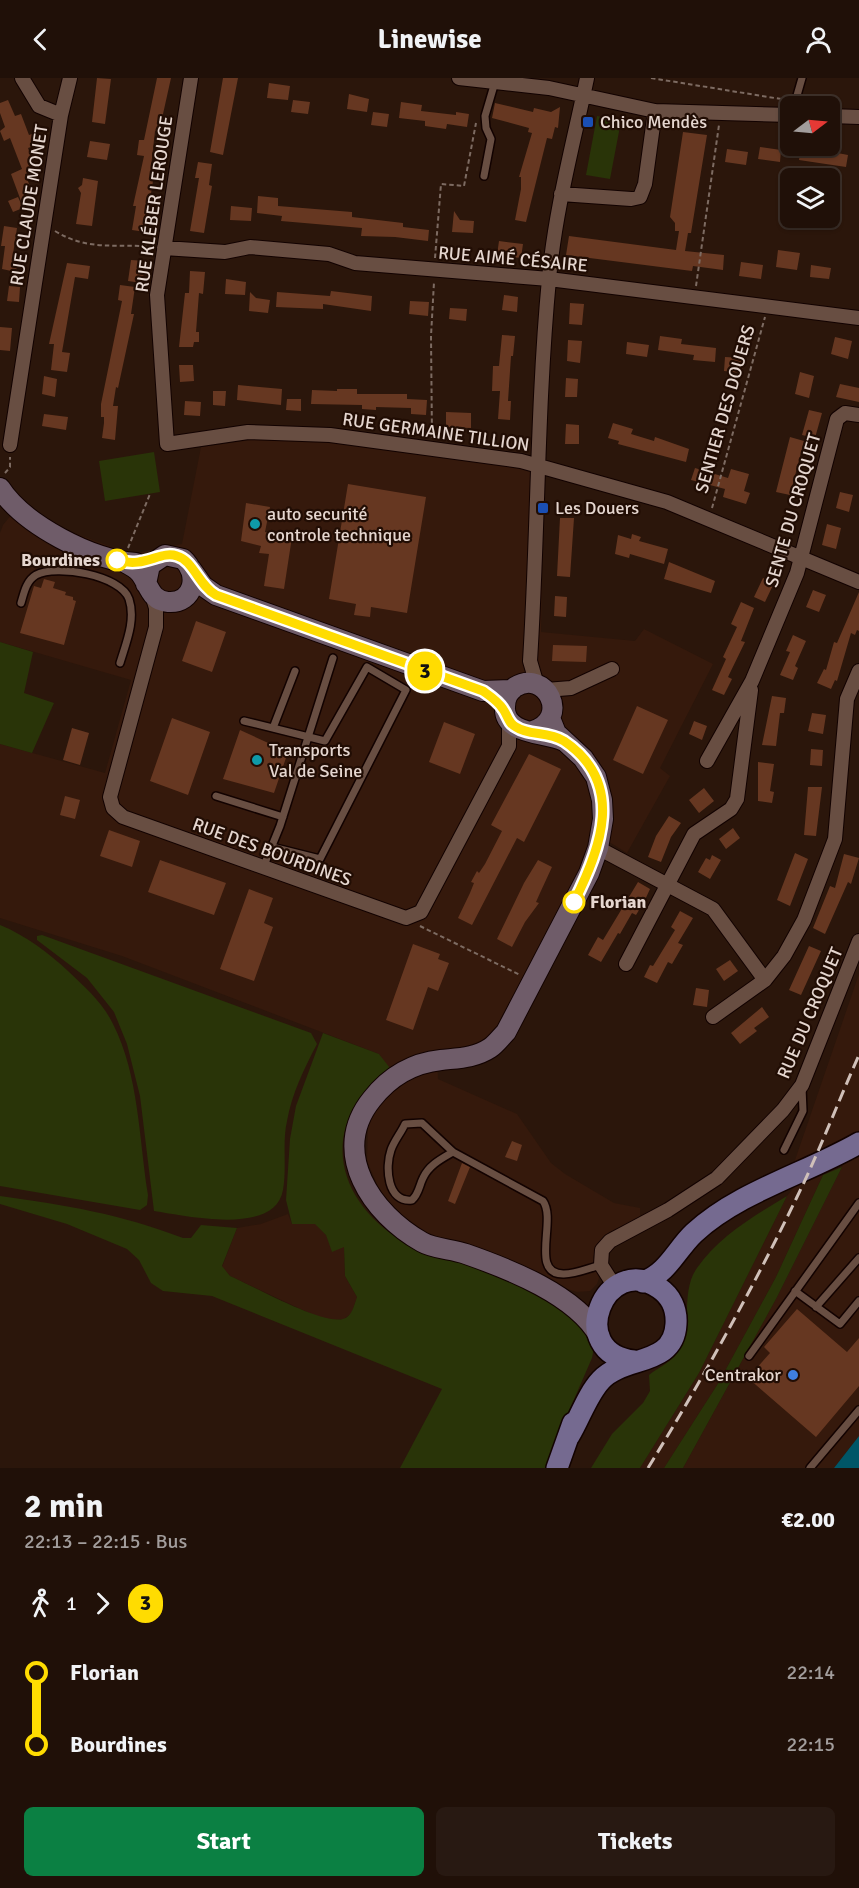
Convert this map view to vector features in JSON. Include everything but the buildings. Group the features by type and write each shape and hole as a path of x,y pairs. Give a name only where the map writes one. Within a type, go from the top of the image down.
{"main road":[{"path":"643,1282 663,1272 682,1245 704,1224 748,1197 780,1184 859,1143"},
{"path":"569,1436 601,1380 620,1366 654,1357 670,1342 676,1327 674,1306 678,1277 692,1253 730,1220 780,1184"},
{"path":"557,1468 583,1395 602,1364 602,1341 597,1317 610,1291 628,1282 643,1282 662,1291 674,1306"},
{"path":"602,1341 617,1356 634,1361"}],"street":[{"path":"22,78 39,106 61,115"},
{"name":"RUE CLAUDE MONET","path":"10,445 61,115 70,78"},
{"name":"RUE KLÉBER LEROUGE","path":"167,444 157,295 191,78"},
{"path":"459,78 549,88 656,111 780,108"},
{"path":"508,746 506,699 525,676 530,661 537,465 549,279 561,194 587,78"},
{"path":"561,194 631,199 640,197 645,184 656,111"},
{"path":"840,116 859,117"},
{"name":"RUE AIMÉ CÉSAIRE","path":"164,248 225,252 250,247 329,254 355,263 549,279 859,318"},
{"name":"SENTE DU CROQUET","path":"707,761 752,681 801,558 837,419 845,413 859,415"},
{"name":"RUE GERMAINE TILLION","path":"167,444 249,432 330,435 537,465 667,502 859,582"},
{"path":"2,500 40,528 67,542 123,562 137,570 149,589 164,602 216,595"},
{"path":"123,562 139,564 153,561 163,555 173,555 183,559 203,586 216,595 369,659 483,691 514,688 527,683 547,700"},
{"path":"149,589 147,570 153,561"},
{"path":"180,599 193,584 191,569"},
{"name":"RUE DES BOURDINES","path":"149,589 156,608 156,627 110,797 113,808 123,817 406,918"},
{"name":"RUE DES BOURDINES","path":"156,627 180,599"},
{"path":"530,661 564,741"},
{"path":"547,700 612,669"},
{"path":"713,1017 765,980 784,956 804,920 835,840 847,699 859,671"},
{"path":"626,964 694,834 731,809 737,799 752,681"},
{"path":"483,691 517,728 564,741 583,758 596,777 602,800 603,819 598,848 589,873 506,1032 490,1048 469,1057 416,1065 394,1076 370,1100 357,1126 355,1150 358,1176 371,1198 393,1222 423,1243 473,1257 515,1273 548,1291 582,1312 602,1341"},
{"path":"406,918 421,912 508,746 543,726 547,700"},
{"path":"598,848 713,909 765,980"},
{"name":"RUE DU CROQUET","path":"601,1265 602,1250 610,1241 668,1210 717,1178 783,1110 802,1085 859,941"},
{"path":"548,1291 587,1300 610,1291 601,1265"}],"lane":[{"path":"797,96 802,78"},
{"path":"484,176 491,139 486,128 485,116 495,82"},
{"path":"21,603 27,584 35,576 57,569 113,582 129,597 132,617 120,663"},
{"path":"263,868 283,818 333,658"},
{"path":"244,721 325,741 369,659 406,690 321,859 272,847"},
{"path":"273,728 295,671"},
{"path":"216,796 283,818"},
{"path":"784,1150 803,1111 802,1085"},
{"path":"453,1152 435,1162 424,1176 417,1196 412,1200 400,1197 392,1189 388,1176 391,1151 405,1124 422,1123 453,1152 543,1202 548,1208 549,1218 544,1258 548,1266 558,1274 601,1265"},
{"path":"749,1356 858,1207"},
{"path":"816,1307 859,1258"},
{"path":"795,1291 840,1324 859,1301"},
{"path":"810,1468 859,1410"}],"path":[{"path":"651,78 780,105"},
{"path":"692,297 720,124 710,123"},
{"path":"45,225 74,242 108,247 129,244 164,248"},
{"name":"SENTIER DES DOUERS","path":"708,519 768,306"},
{"path":"0,478 10,467 10,445"},
{"path":"123,562 150,494"},
{"path":"406,918 533,982"}],"shaded area":[{"path":"258,439 331,441 512,465 544,476 541,632 635,641 644,629 713,664 660,768 670,776 627,853 593,832 584,859 507,1019 487,1042 437,1055 438,1079 517,1114 551,1163 565,1174 614,1203 640,1208 640,1218 609,1232 599,1245 593,1257 599,1278 590,1291 577,1292 551,1284 426,1234 399,1217 383,1198 367,1161 368,1126 376,1109 400,1085 379,1054 122,956 0,918 0,744 105,773 131,680 0,642 0,533 3,525 21,503 63,529 131,554 182,544 201,447"},
{"path":"859,974 859,1436 834,1468 683,1468 776,1299 842,1167 852,1138 794,1163"},
{"path":"823,1175 776,1277 719,1382 664,1468 640,1468 699,1373 787,1196 795,1186"},
{"path":"288,1214 292,1224 315,1223 326,1235 344,1246 345,1276 357,1297 352,1313 344,1319 326,1321 230,1276 222,1267 237,1228 261,1224"}],"green space":[{"path":"597,116 621,121 610,179 586,175"},
{"path":"154,452 160,492 105,501 99,461"},
{"path":"0,642 33,652 24,693 54,703 32,753 0,744"},
{"path":"0,925 27,939 61,964 93,996 113,1024 128,1064 137,1108 148,1195 147,1205 140,1210 0,1186"},
{"path":"42,935 311,1033 317,1044 299,1081 289,1111 285,1138 283,1190 277,1204 264,1213 228,1220 154,1211 140,1096 127,1044 114,1012 87,978 37,940 37,936"},
{"path":"323,1033 379,1054 390,1068 358,1100 344,1132 342,1151 350,1186 371,1216 385,1229 409,1244 471,1262 585,1322 594,1347 592,1358 565,1420 548,1468 400,1468 442,1389 212,1296 163,1291 151,1283 139,1260 127,1249 67,1224 0,1204 0,1196 70,1207 137,1223 183,1238 191,1238 201,1225 237,1228 222,1266 230,1276 304,1311 333,1319 346,1318 357,1297 345,1276 344,1247 332,1252 326,1235 315,1224 292,1224 286,1200 290,1139 296,1106"},
{"path":"842,1167 776,1299 683,1468 664,1468 719,1382 776,1277 823,1175"},
{"path":"787,1196 699,1373 640,1468 591,1468 612,1434 643,1403 650,1391 649,1375 672,1359 681,1346 686,1324 689,1289 697,1268 715,1246 726,1237"}],"water":[{"path":"859,1436 859,1468 834,1468"}],"railway":[{"path":"648,1468 707,1368 762,1266 805,1179 859,1055"}],"bus line":[{"name":"3","path":"117,560 139,564 153,561 160,556 178,556 189,564 199,582 216,595 483,691 505,711 512,725 522,730 552,735 564,741 583,758 596,777 602,800 603,819 598,848 589,873 574,902"}],"place":[{"name":"Chico Mendès","path":"588,122"},
{"name":"Les Douers","path":"543,508"},
{"name":"auto securité controle technique","path":"255,524"},
{"name":"Bourdines","path":"117,560"},
{"name":"Transports Val de Seine","path":"257,760"},
{"name":"Florian","path":"574,902"},
{"name":"Centrakor","path":"793,1375"}]}
